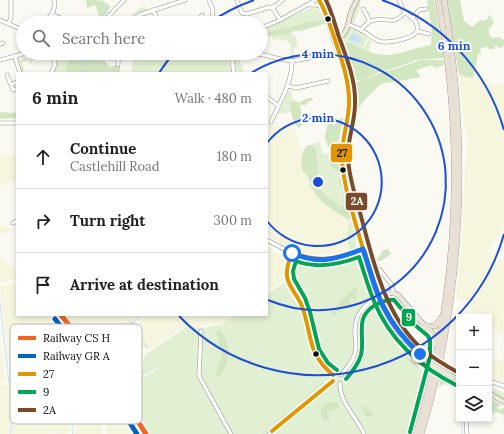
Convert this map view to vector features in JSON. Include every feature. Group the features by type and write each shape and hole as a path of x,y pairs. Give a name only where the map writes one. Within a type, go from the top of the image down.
{"highway":[{"path":"416,434 436,358 452,250 455,154 448,52 438,0"},
{"path":"421,434 432,397 445,334 453,281 458,216 460,155 456,84 444,0"},
{"path":"425,326 437,324 444,310"},
{"path":"425,326 435,336 436,358"}],"main road":[{"path":"316,0 323,9 343,64 349,94 349,106 343,140 343,166 363,249 379,297 388,316 410,345 430,363 456,378"},
{"path":"335,40 344,34 349,25 351,14 357,0"},
{"path":"379,297 393,293 401,297 425,326"},
{"path":"492,395 504,402"}],"street":[{"path":"8,24 11,18 10,0"},
{"path":"54,0 55,5 52,14 56,16"},
{"path":"109,16 124,0"},
{"path":"137,16 185,0"},
{"path":"209,0 213,10 212,16"},
{"path":"233,7 238,4 241,12 245,14 270,7 272,8 282,0"},
{"path":"268,25 316,0"},
{"path":"349,25 361,30 374,40 387,43 411,37 416,31 417,23 405,12 399,0"},
{"path":"308,5 317,5 323,9"},
{"path":"272,8 280,20"},
{"path":"363,9 369,22"},
{"path":"413,18 419,10 426,9"},
{"path":"153,10 155,16"},
{"path":"361,30 369,22 376,20 396,20 405,12"},
{"path":"0,20 16,27"},
{"path":"416,31 429,34"},
{"path":"319,51 320,56"},
{"path":"268,56 280,60 292,61 326,55"},
{"path":"0,60 15,57 20,72"},
{"path":"52,72 55,65 54,60"},
{"path":"118,65 119,60"},
{"path":"232,60 234,72"},
{"path":"271,122 288,86 292,61"},
{"path":"7,75 13,90 16,89"},
{"path":"288,86 294,88 328,81"},
{"path":"11,85 16,82"},
{"path":"320,83 322,88"},
{"path":"268,98 279,106"},
{"path":"274,117 278,119"},
{"path":"0,123 16,123"},
{"path":"268,241 292,253 306,258 325,260 347,255 363,249"},
{"path":"292,253 287,271 289,284 299,300 303,310 313,352 320,363 333,375 333,381"},
{"path":"380,270 392,285 393,293"},
{"path":"341,375 352,362 355,353 355,328 360,312 369,302 379,297"},
{"path":"201,331 199,376 230,434"},
{"path":"333,375 337,373 341,375"},
{"path":"341,375 343,379 340,383 344,400 364,434"},
{"path":"333,381 337,384 340,383"},
{"path":"271,433 333,381"},
{"path":"492,382 504,386"},
{"path":"466,422 467,434"}],"green space":[{"path":"86,0 97,0 106,3 111,7 103,16 98,16 99,15 95,5 87,8"},
{"path":"359,0 360,7 354,23 355,25 352,23 352,17"},
{"path":"427,0 434,0 444,58 416,60 379,72 366,79 352,81 342,45 349,42 373,53 390,55 431,45 432,30"},
{"path":"446,0 460,0 464,21 472,27 480,20 486,20 490,15 494,23 489,28 489,34 492,38 499,37 504,40 504,45 501,48 495,46 494,49 488,49 487,46 480,49 481,53 478,54 473,78 459,75"},
{"path":"145,6 147,10 131,16"},
{"path":"311,8 320,11 324,20 309,21 291,27 268,32 268,27"},
{"path":"324,20 326,23 301,31 268,37 268,32 291,27 309,21"},
{"path":"351,28 358,30 368,38 363,46 365,47 369,39 372,41 368,52 349,42 342,45 343,53 340,42"},
{"path":"290,33 296,37 298,44 294,49 294,59 291,59 290,45 288,41 278,39 274,41 271,36"},
{"path":"28,60 22,63 25,72 22,72 18,61"},
{"path":"29,60 34,60 32,61 30,64"},
{"path":"57,60 70,60 66,67 67,72 54,72 56,67 56,62 58,62"},
{"path":"70,60 104,60 110,67 106,72 67,72 66,67"},
{"path":"133,60 229,60 232,72 132,72"},
{"path":"236,60 240,60 244,72 237,72"},
{"path":"422,60 443,60 444,65 436,68 432,65 416,70 421,77 381,84 367,97 358,109 351,108 353,83 411,63 412,65 412,63"},
{"path":"120,63 120,72 107,72 110,67"},
{"path":"459,75 504,85 504,227 502,227 495,242 487,252 495,259 504,261 504,337 494,329 492,331 492,314 476,314 456,297 462,243 465,167 468,141 464,123"},
{"path":"289,90 291,90 293,100 289,105 291,112 281,114 278,113"},
{"path":"307,98 312,98 313,101 309,101 306,105 300,105 303,123 299,128 294,123 289,103 294,100 299,103"},
{"path":"0,112 16,112 16,118 0,119"},
{"path":"343,118 338,150 341,169 339,172 333,169 330,163 329,159 332,152 332,146 331,144 330,147 328,147 325,136 328,121 332,122 334,125 338,120"},
{"path":"268,125 293,128 299,140 310,186 319,196 349,220 347,239 349,250 328,257 312,257 297,252 268,236"},
{"path":"320,142 323,154 332,153 329,159 339,172 340,170 342,176 340,176 339,184 344,201 343,207 340,207 327,196 318,185 319,177 313,144"},
{"path":"308,145 313,145 316,153 319,182 318,186 340,207 343,207 344,205 343,195 338,179 342,176 353,216 349,220 322,201 313,191 309,178 303,171 301,164 303,151"},
{"path":"16,154 16,179 0,187 0,156"},
{"path":"349,220 353,223 356,245 354,249 349,250 347,234"},
{"path":"0,223 1,225 13,229 0,236"},
{"path":"268,248 285,257 283,281 268,291"},
{"path":"386,249 389,250 391,254 381,261 377,261 376,260 381,255 381,252"},
{"path":"0,255 16,272 16,279 0,283"},
{"path":"287,256 305,263 324,267 337,265 355,257 360,259 384,325 402,352 425,372 418,410 411,434 149,434 142,422 142,378 174,359 142,376 145,355 186,327 201,328 220,325 234,316 268,316 268,293 285,282 284,268"},
{"path":"16,283 16,316 57,316 63,324 10,324 10,375 0,287"},
{"path":"356,287 358,288 354,295 357,297 356,300 351,298 349,300 351,305 350,308 344,307 334,315 331,315 340,301"},
{"path":"392,295 394,297 390,301 398,316 433,356 432,361 422,354 403,334 393,318 387,304 387,298"},
{"path":"65,316 136,316 125,324 71,324"},
{"path":"148,316 231,316 219,324 184,326 153,347 149,348 142,336 142,324 137,324"},
{"path":"132,320 134,324 125,324"},
{"path":"219,329 226,340 229,353 224,370 221,375 217,376 216,374 223,352 219,345 216,332"},
{"path":"0,333 5,381 0,381"},
{"path":"142,336 149,348 146,349 142,342"},
{"path":"504,356 504,384 492,381 492,357 498,362"},
{"path":"443,363 456,368 456,375 441,367"},
{"path":"441,375 456,382 456,388 445,384 439,386"},
{"path":"323,382 263,434 262,434"},
{"path":"0,385 10,385 10,421 8,434 0,434"},
{"path":"492,387 504,393 504,399 492,392"},
{"path":"492,399 501,405 497,407 499,410 504,408 504,415 496,412 492,413"},
{"path":"327,403 338,403 339,409 329,411 328,416 330,421 323,420 321,407"},
{"path":"360,407 365,407 366,410 369,409 373,415 372,417 365,416 365,412"},
{"path":"13,424 39,424 52,434 11,434"},
{"path":"41,424 70,424 68,434 52,433"},
{"path":"77,424 101,424 102,434 75,434"},
{"path":"106,424 135,424 141,434 107,434"}],"water":[{"path":"354,33 362,39 359,43 355,43 348,39"}],"waterway":[{"path":"101,0 107,8 104,16"},
{"path":"82,60 84,72"},
{"path":"0,302 9,383"},
{"path":"131,324 140,316"},
{"path":"492,407 497,405"},
{"path":"462,422 462,434"},
{"path":"10,434 12,424"},
{"path":"73,434 72,429 74,424"}],"transit line":[{"name":"27","path":"319,0 338,49 348,86 349,105 343,146 343,171 347,194 363,249"},
{"name":"2A","path":"326,0 348,62 354,87 354,118 348,158 354,190 377,272 390,305 409,335 426,352 456,371"},
{"name":"27","path":"292,253 319,259 345,255 363,249"},
{"name":"27","path":"292,253 287,268 288,281 305,314 314,350 324,367 333,375"},
{"name":"9","path":"337,370 328,363 319,349 310,312 305,298 294,279 293,271 296,261 312,265 328,265 359,257 380,315 397,340 418,361 430,370 456,385"},
{"name":"9","path":"346,379 360,359 362,348 362,326 366,314 371,308 379,303 394,300 430,340 430,357 410,432"},
{"path":"62,316 68,324"},
{"path":"55,319 59,324"},
{"name":"27","path":"272,431 333,381"},
{"path":"131,424 137,434"},
{"path":"140,424 146,434"}],"route":[{"path":"292,253 314,260 325,260 347,255 363,249 383,307 403,337 420,354"}]}
